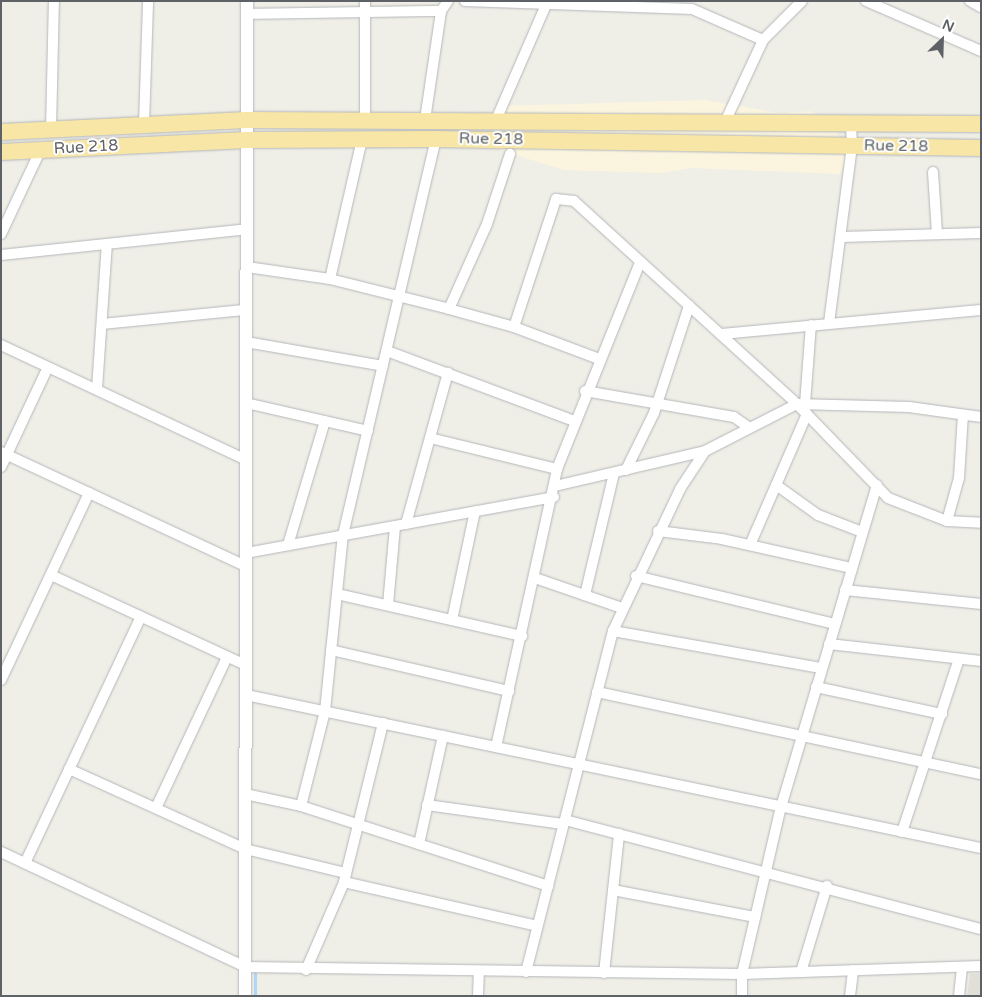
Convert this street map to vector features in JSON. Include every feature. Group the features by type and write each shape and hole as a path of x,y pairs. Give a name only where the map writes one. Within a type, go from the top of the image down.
{"highway":[{"name":"Rue 218","path":"1,132 247,120 981,124"},
{"name":"Rue 218","path":"1,152 247,140 436,138 981,148"}],"street":[{"path":"51,129 54,1"},
{"path":"144,124 148,1"},
{"path":"425,120 441,11 448,1"},
{"path":"465,1 692,9"},
{"path":"676,1 763,40"},
{"path":"725,122 763,40 802,1"},
{"path":"866,1 981,51"},
{"path":"970,1 981,7"},
{"path":"496,120 546,5"},
{"path":"245,996 247,7 365,7 441,11"},
{"path":"365,7 365,120"},
{"path":"829,323 852,146 851,123"},
{"path":"301,806 325,711 344,535 436,138"},
{"path":"330,279 362,139"},
{"path":"1,234 41,149"},
{"path":"449,309 487,224 510,154"},
{"path":"933,172 937,234"},
{"path":"514,327 556,199 574,202 803,407 888,498 909,509 947,521 981,523"},
{"path":"1,255 247,229"},
{"path":"840,237 981,233"},
{"path":"97,389 107,244"},
{"path":"496,747 535,578 557,469 585,391 640,263"},
{"path":"247,267 330,279 449,309 514,327 599,358"},
{"path":"626,470 657,404 689,306"},
{"path":"102,324 246,310"},
{"path":"721,334 981,310"},
{"path":"750,545 779,487 803,407 811,325"},
{"path":"246,342 383,366"},
{"path":"1,345 246,460"},
{"path":"387,351 574,421"},
{"path":"1,468 4,453 48,367"},
{"path":"406,524 448,374"},
{"path":"585,391 734,417 750,428"},
{"path":"246,402 368,431"},
{"path":"246,552 475,511 554,491 614,473 705,451 750,428 803,407 909,407 981,417"},
{"path":"947,521 959,478 963,415"},
{"path":"288,545 325,421"},
{"path":"430,438 557,469"},
{"path":"526,972 613,631 636,576 658,531 705,451"},
{"path":"4,453 246,566"},
{"path":"585,595 614,473"},
{"path":"742,996 742,974 781,806 876,485"},
{"path":"779,487 818,515 862,532"},
{"path":"1,680 89,493"},
{"path":"452,620 475,511"},
{"path":"388,605 395,526"},
{"path":"658,531 750,545 852,568"},
{"path":"51,575 246,666"},
{"path":"636,576 835,624"},
{"path":"535,578 622,608"},
{"path":"845,590 981,604"},
{"path":"337,594 522,636"},
{"path":"25,863 141,617"},
{"path":"613,631 821,668"},
{"path":"829,644 981,661"},
{"path":"331,650 509,691"},
{"path":"156,808 227,657"},
{"path":"902,832 959,658"},
{"path":"816,686 942,714"},
{"path":"597,692 981,774"},
{"path":"246,695 981,848"},
{"path":"306,970 345,877 383,723"},
{"path":"419,844 443,736"},
{"path":"69,769 245,849 345,877 537,926"},
{"path":"245,794 301,806 548,886"},
{"path":"428,805 564,822 619,834 765,869 981,928"},
{"path":"604,972 619,834"},
{"path":"1,852 245,967 306,970 742,974 981,966"},
{"path":"801,972 827,886"},
{"path":"613,890 755,917"},
{"path":"959,996 962,967"},
{"path":"850,996 853,970"},
{"path":"478,996 479,972"}],"shaded area":[{"path":"705,100 779,113 811,111 835,126 846,158 840,174 691,168 661,173 564,170 496,149 492,133 502,106"},
{"path":"981,973 981,996 967,996 970,974"}],"waterway":[{"path":"255,973 255,996"}]}
